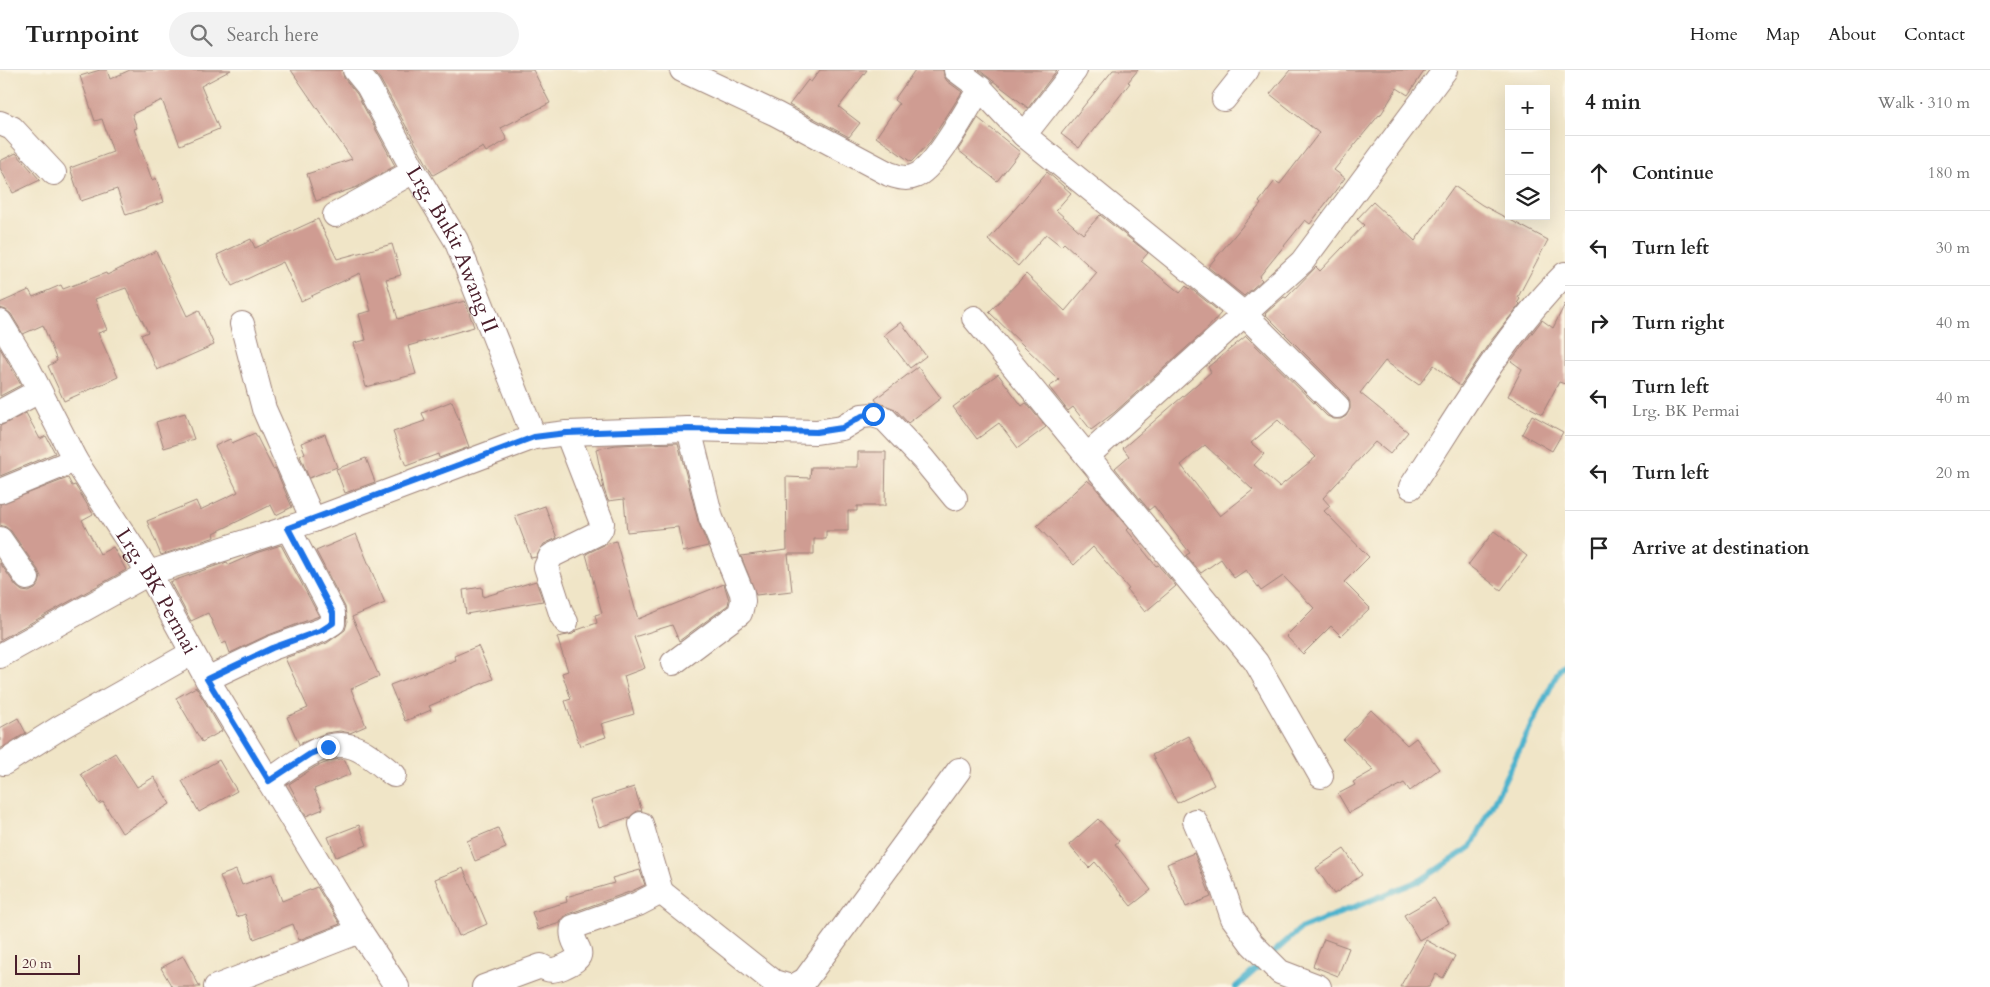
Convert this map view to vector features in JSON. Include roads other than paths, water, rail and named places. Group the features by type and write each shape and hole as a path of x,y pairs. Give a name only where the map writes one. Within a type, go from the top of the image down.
{"street":[{"name":"Lrg. Bukit Awang II","path":"355,70 368,86 414,171 456,240 534,437"},
{"path":"682,70 776,114 889,174 904,178 924,172 934,161 980,88"},
{"path":"956,70 980,88 1024,135 1244,314 1337,406"},
{"path":"1024,135 1075,70"},
{"path":"1224,99 1247,70"},
{"path":"1087,456 1302,262 1445,70"},
{"path":"0,123 12,128 54,173"},
{"path":"335,215 414,171"},
{"path":"1411,487 1497,355 1552,287 1565,274"},
{"path":"974,318 1256,662 1321,776"},
{"name":"Lrg. BK Permai","path":"0,322 28,368 75,460 149,573 207,679 360,931 397,987"},
{"path":"242,324 264,409 313,520"},
{"path":"0,412 39,391"},
{"path":"0,656 149,573 313,520 534,437 566,433 689,429 816,432 842,428 862,416 873,414 885,419 924,459 955,498"},
{"path":"673,663 740,612 743,601 742,593 710,518 689,429"},
{"path":"566,433 601,516 602,523 598,534 551,556 548,561 546,567 562,616 566,622"},
{"path":"0,491 75,460"},
{"path":"207,679 272,648 322,630 333,623 333,613 288,528"},
{"path":"0,540 26,578"},
{"path":"4,763 61,727 192,653"},
{"path":"269,781 310,754 328,747 343,745 354,747 394,775"},
{"path":"641,824 661,892 774,982 792,987 805,980 959,770"},
{"path":"1195,821 1220,880 1233,918 1252,944 1280,972 1319,987"},
{"path":"484,987 541,966 549,970 555,970 576,961 579,951 572,932 573,927 638,904 661,892"},
{"path":"216,987 360,931"}],"waterway":[{"path":"1271,955 1300,929 1421,880 1471,847 1560,668 1565,664"},
{"path":"1236,987 1264,962"}]}
